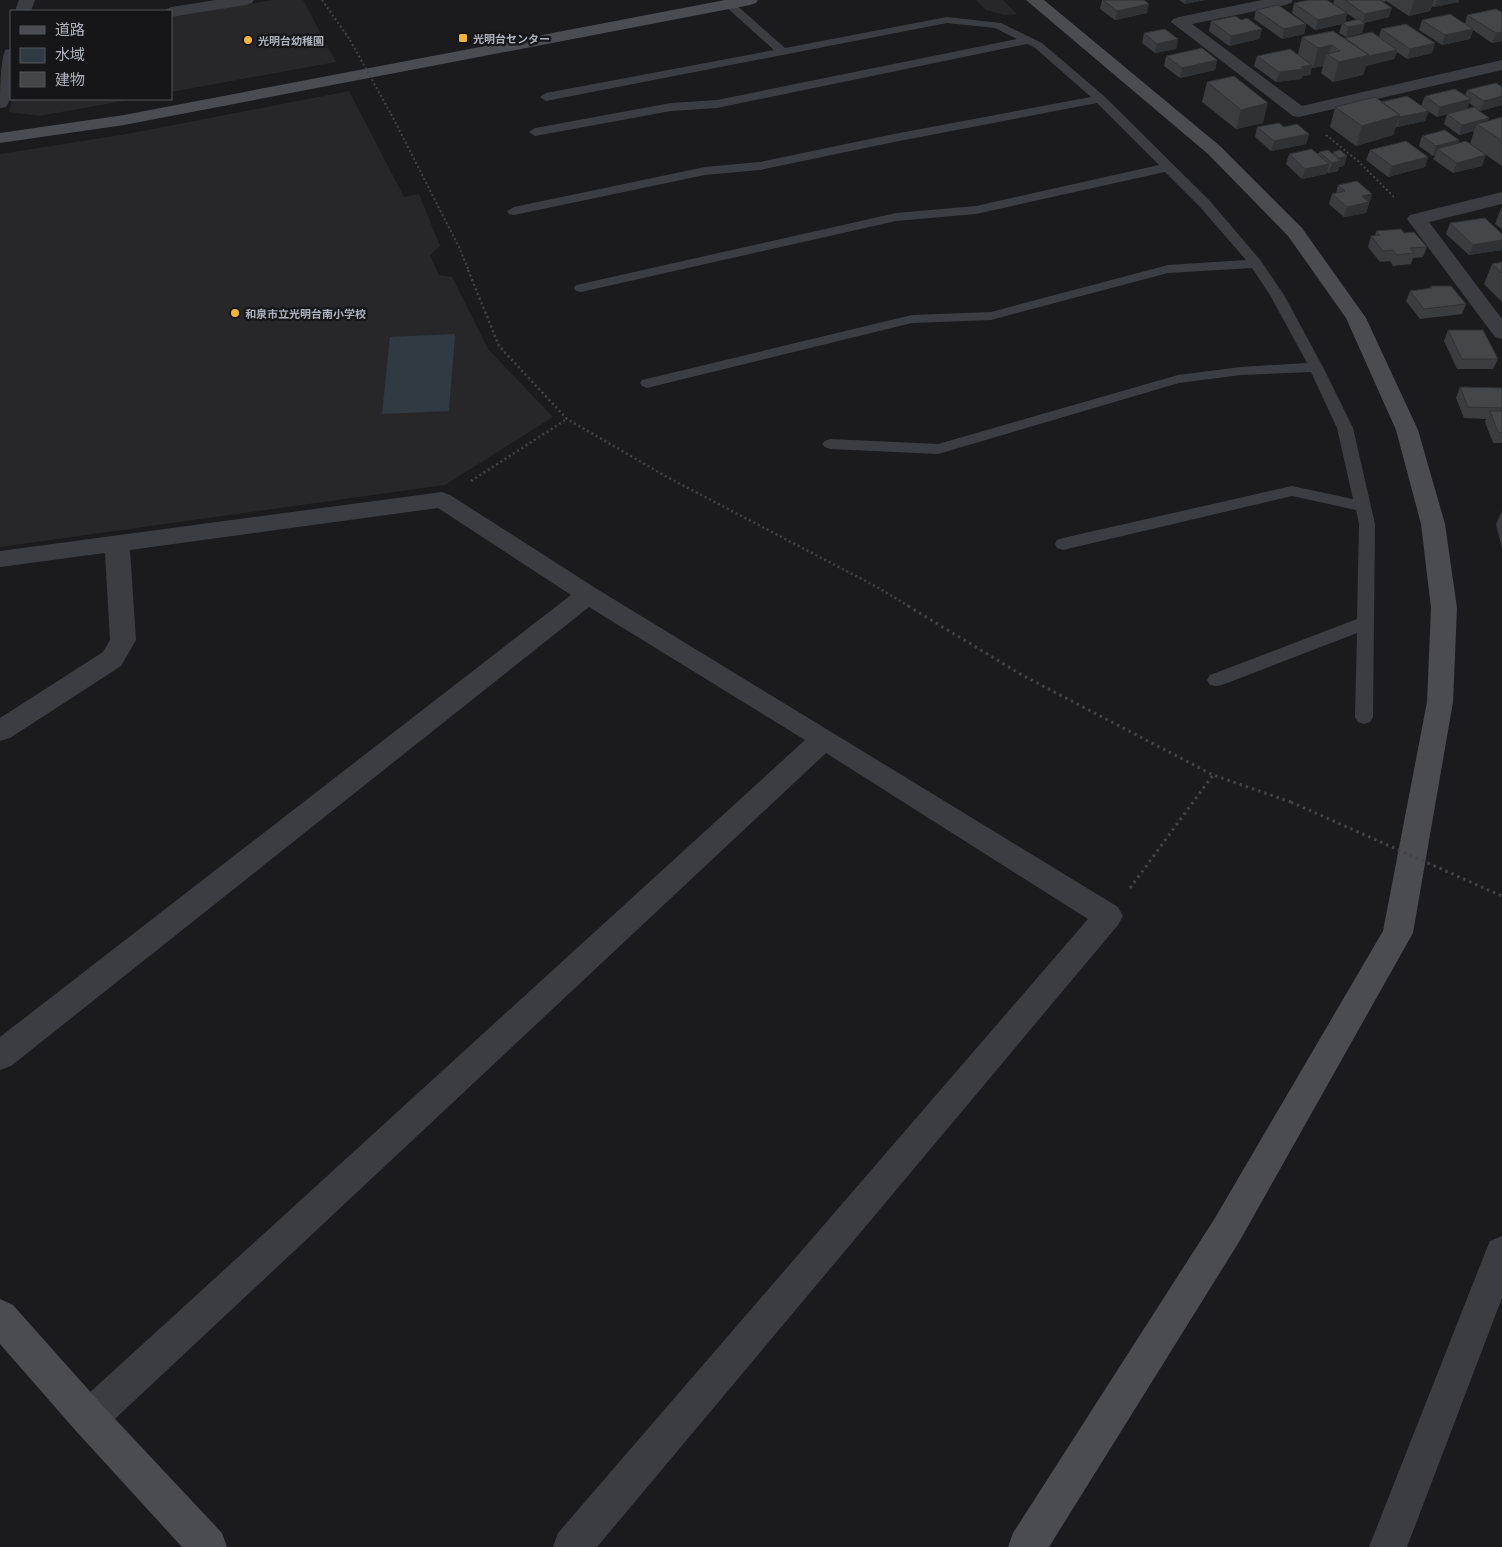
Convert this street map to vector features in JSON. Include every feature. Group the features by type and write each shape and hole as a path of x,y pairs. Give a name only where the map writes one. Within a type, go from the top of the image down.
{"street":[{"path":"172,12 207,3 246,0"},
{"path":"0,138 124,120 750,0"},
{"path":"1027,1547 1227,1230 1398,933 1440,702 1444,608 1433,524 1407,430 1356,318 1295,232 1214,150 1034,0"},
{"path":"1285,0 1179,22 1299,112 1502,65"},
{"path":"0,102 10,58"},
{"path":"1502,198 1417,220 1502,333"},
{"path":"0,559 442,500 588,595 1108,916 572,1547"},
{"path":"0,731 112,659 122,640 117,543"},
{"path":"0,1056 588,595"},
{"path":"89,1418 824,739"},
{"path":"1388,1547 1502,1253"},
{"path":"0,1317 89,1418 208,1547"}],"lane":[{"path":"729,4 783,52"},
{"path":"546,98 947,20 997,25 1038,44 1100,99 1205,204 1256,264 1277,295 1316,367 1345,428 1367,524 1364,717"},
{"path":"535,132 671,108 718,104 1030,40"},
{"path":"514,211 705,171 760,166 894,138 1100,99"},
{"path":"581,288 896,217 976,210 1169,167"},
{"path":"647,383 912,319 991,316 1168,269 1256,264"},
{"path":"830,444 938,449 1178,379 1241,371 1316,367"},
{"path":"1063,544 1292,491 1362,506"},
{"path":"1216,680 1365,623"}],"path":[{"path":"322,0 350,40 391,114 459,247 498,346 567,419 667,477 877,587 1022,675 1213,775 1291,802 1502,896"},
{"path":"1299,112 1358,161 1417,220"},
{"path":"442,500 567,419"},
{"path":"1108,916 1213,775"}],"shaded area":[{"name":"光明台幼稚園","path":"272,0 303,0 336,62 172,92 172,17"},
{"path":"976,0 1003,0 1017,14 1005,15 986,10"},
{"name":"和泉市立光明台南小学校","path":"349,91 404,197 419,194 440,246 430,255 439,275 452,277 488,349 553,417 445,485 0,547 0,154 127,134"},
{"path":"12,100 129,100 39,116 9,112"}],"water":[{"path":"455,334 449,411 382,414 390,337"}],"building":[{"path":"1103,0 1144,0 1149,4 1117,11"},
{"path":"1309,0 1327,0 1347,13 1318,20 1294,3"},
{"path":"1345,0 1380,0 1392,8 1365,14"},
{"path":"1278,5 1306,24 1284,29 1256,10"},
{"path":"1496,9 1502,12 1502,32 1496,33 1467,15"},
{"path":"1450,14 1473,29 1445,35 1422,20"},
{"path":"1236,16 1241,20 1247,18 1262,29 1231,36 1211,21"},
{"path":"1359,19 1365,24 1348,27 1342,23"},
{"path":"1406,24 1435,43 1410,49 1381,29"},
{"path":"1165,29 1178,39 1157,44 1144,33"},
{"path":"1333,31 1369,55 1339,62 1327,54 1340,51 1332,45 1318,48 1302,37"},
{"path":"1372,32 1397,50 1369,56 1345,38"},
{"path":"1202,48 1217,60 1182,68 1166,56"},
{"path":"1290,49 1312,65 1301,67 1304,69 1279,72 1257,56"},
{"path":"1234,76 1268,103 1241,110 1207,82"},
{"path":"1496,83 1502,87 1502,96 1484,101 1467,90"},
{"path":"1455,89 1471,99 1440,107 1425,96"},
{"path":"1407,96 1429,111 1399,117 1400,115 1381,102"},
{"path":"1375,97 1400,115 1362,126 1335,107"},
{"path":"1474,107 1489,118 1462,125 1447,114"},
{"path":"1502,117 1502,141 1477,124"},
{"path":"1279,123 1284,127 1297,124 1309,134 1274,141 1257,127"},
{"path":"1445,130 1459,140 1436,146 1422,136"},
{"path":"1406,141 1428,157 1392,166 1370,150"},
{"path":"1466,141 1486,155 1457,163 1437,149"},
{"path":"1312,149 1329,164 1305,169 1289,154"},
{"path":"1328,150 1341,161 1332,163 1319,152"},
{"path":"1340,150 1347,156 1340,158 1333,152"},
{"path":"1357,181 1372,194 1362,196 1369,202 1347,207 1332,194 1345,191 1338,185"},
{"path":"1485,218 1502,234 1502,240 1473,245 1450,223"},
{"path":"1401,229 1404,233 1414,232 1427,247 1410,248 1414,253 1397,255 1393,250 1383,251 1371,236 1380,235 1376,231"},
{"path":"1502,262 1502,273 1492,264"},
{"path":"1431,286 1451,286 1466,304 1424,309 1410,291 1432,288"},
{"path":"1448,330 1483,330 1498,359 1462,359"},
{"path":"1460,387 1502,388 1502,408 1468,407"},
{"path":"1490,411 1502,411 1502,433 1498,432"}],"place":[{"name":"光明台センター","path":"463,38"},
{"name":"光明台幼稚園","path":"248,40"},
{"name":"和泉市立光明台南小学校","path":"235,313"}]}
